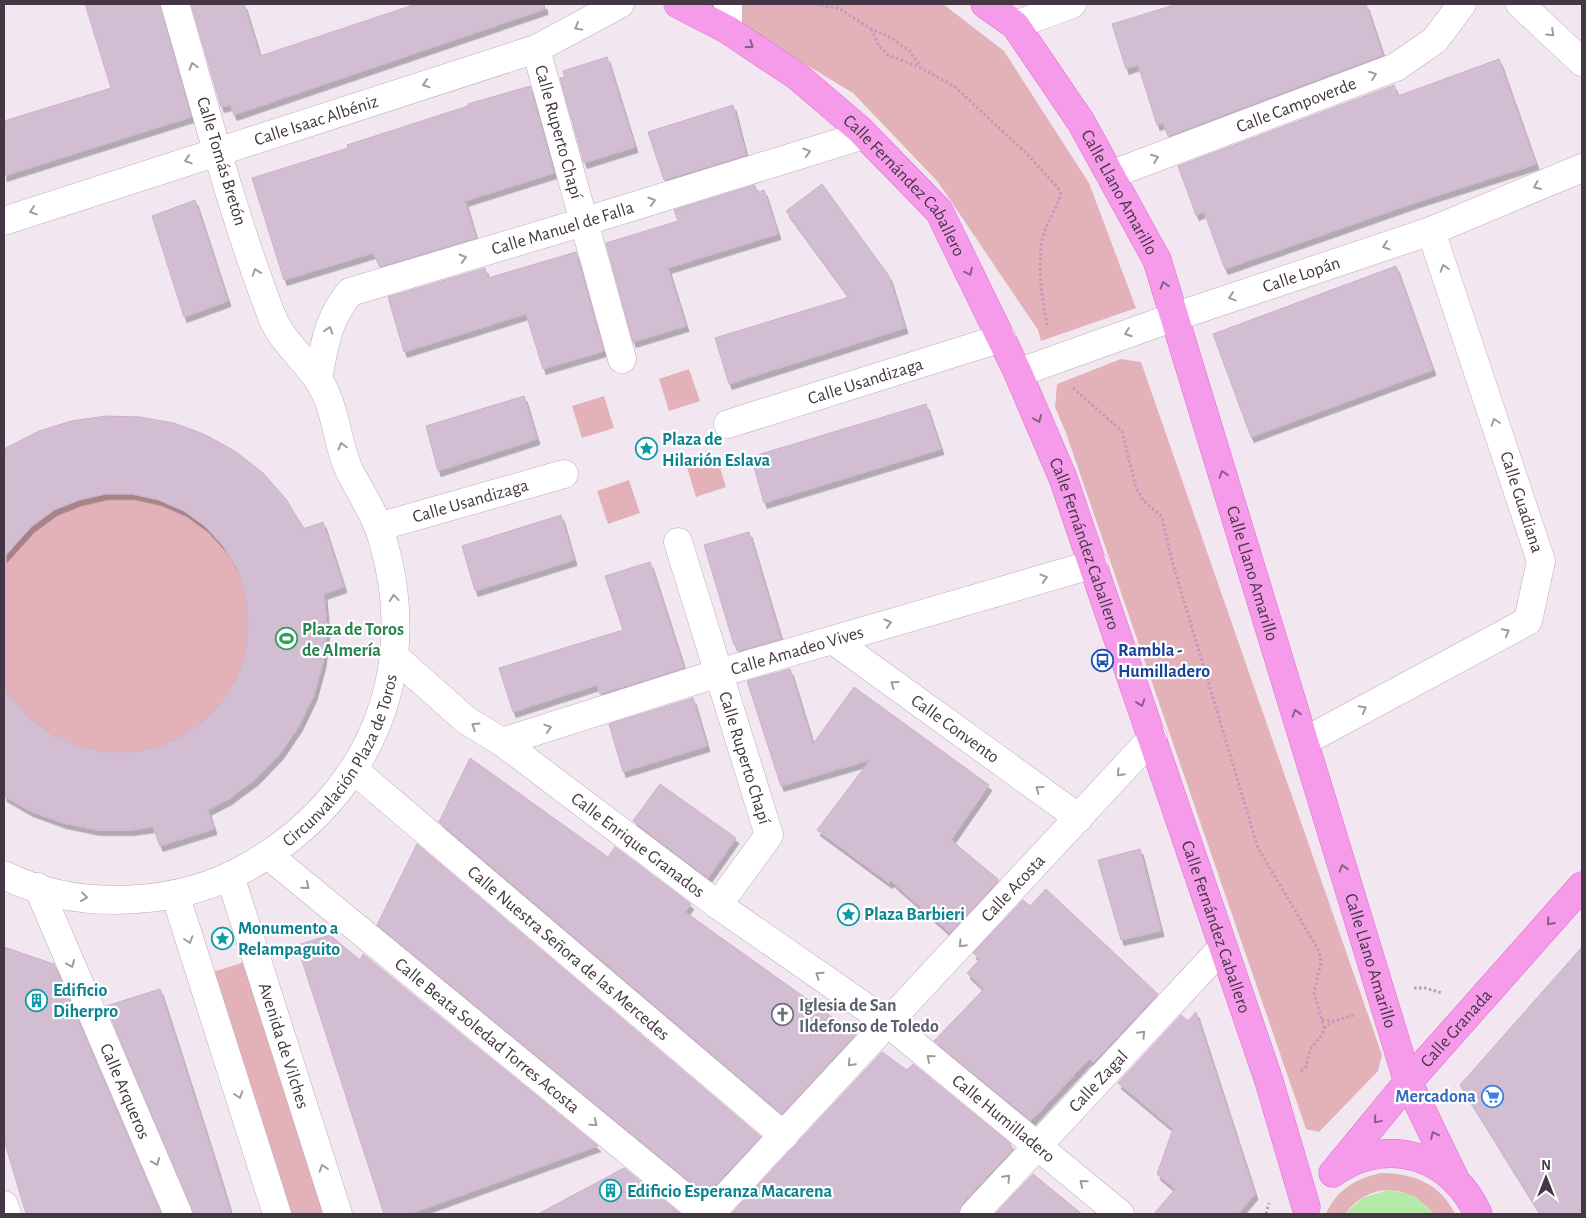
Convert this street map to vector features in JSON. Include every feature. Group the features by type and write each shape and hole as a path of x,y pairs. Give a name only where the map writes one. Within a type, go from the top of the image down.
{"main road":[{"name":"Calle Fernández Caballero","path":"678,4 728,17 864,135 939,210 1002,338 1063,478 1094,564 1276,1102 1304,1210"},
{"name":"Calle Llano Amarillo","path":"985,4 1016,25 1081,122 1157,260 1408,1082 1455,1179"},
{"name":"Calle Granada","path":"1333,1173 1408,1082 1582,886"},
{"path":"1304,1210 1315,1190 1333,1173 1361,1158 1392,1153 1423,1159 1455,1179 1477,1211"}],"street":[{"name":"Calle Tomás Bretón","path":"175,4 218,150 272,318"},
{"name":"Calle Isaac Albéniz","path":"4,220 536,49 620,4"},
{"path":"1016,25 1072,4"},
{"name":"Calle Campoverde","path":"1110,175 1396,67 1435,40 1462,4"},
{"path":"1520,4 1582,62"},
{"name":"Calle Ruperto Chapí","path":"536,49 622,359"},
{"name":"Calle Manuel de Falla","path":"318,378 327,334 336,308 350,292 864,135"},
{"name":"Calle Lopán","path":"1018,373 1174,316 1431,231 1582,168"},
{"name":"Calle Guadiana","path":"1305,740 1528,621 1541,561 1431,231"},
{"name":"Circunvalación Plaza de Toros","path":"4,875 38,887 85,898 125,900 175,894 203,887 230,876 268,855 305,828 332,800 354,770 374,732 387,695 394,656 396,617 392,577 378,527 368,502 348,468 327,396 318,378 294,352 272,318"},
{"name":"Calle Usandizaga","path":"728,424 1002,338"},
{"name":"Calle Usandizaga","path":"378,527 564,474"},
{"name":"Calle Ruperto Chapí","path":"678,542 769,835 718,905"},
{"name":"Calle Amadeo Vives","path":"502,742 718,673 1094,564"},
{"name":"Calle Convento","path":"833,640 1079,818"},
{"name":"Calle Enrique Granados","path":"394,656 466,720 502,742 718,905 888,1023"},
{"name":"Calle Acosta","path":"710,1214 1153,737"},
{"name":"Calle Nuestra Señora de las Mercedes","path":"354,770 784,1136"},
{"name":"Calle Beata Soledad Torres Acosta","path":"268,855 705,1214"},
{"name":"Avenida de Vilches","path":"230,876 338,1214"},
{"name":"Calle Arqueros","path":"38,887 178,1214"},
{"path":"175,894 277,1214"},
{"name":"Calle Zagal","path":"974,1214 1223,947"},
{"name":"Calle Humilladero","path":"888,1023 1120,1214"},
{"path":"4,1205 7,1214"}],"path":[{"path":"816,4 840,8 871,29 897,41 910,51 921,68"},
{"path":"871,29 879,46 888,55 921,68 956,87 1026,154 1061,194 1045,229 1040,252 1045,316 1049,330"},
{"path":"1071,385 1078,394 1112,420 1122,431 1139,495 1162,517 1172,561 1258,848 1319,951 1322,961 1314,993 1324,1033 1310,1050 1306,1067 1293,1074"},
{"path":"1408,989 1425,988 1448,997"},
{"path":"1324,1028 1334,1021 1360,1013"},
{"path":"1322,1020 1334,1021"}],"shaded area":[{"path":"706,4 943,4 1004,51 1089,183 1136,308 1041,341 1038,330 938,182 853,93"},
{"path":"1121,359 1141,362 1382,1055 1378,1071 1319,1132 1306,1129 1066,433 1055,407 1057,384"},
{"path":"689,369 700,401 669,411 659,379"},
{"path":"604,396 614,428 582,438 572,406"},
{"path":"106,416 139,418 169,423 196,431 221,443 244,458 265,477 304,528 323,522 344,587 324,594 327,628 314,695 299,726 280,754 256,779 229,799 208,810 214,829 160,846 153,827 113,829 76,825 40,813 4,796 4,450 8,447"},
{"path":"716,455 726,487 696,497 686,464"},
{"path":"629,480 640,513 608,524 597,491"},
{"path":"247,961 328,1214 287,1214 210,973"},
{"path":"1381,1173 1404,1175 1425,1182 1442,1195 1455,1214 1434,1214 1413,1197 1389,1190 1366,1196 1355,1203 1345,1214 1326,1214 1335,1198 1348,1186 1364,1178"},
{"path":"1389,1190 1415,1196 1434,1214 1345,1214 1362,1198"}],"building":[{"path":"85,4 160,4 191,117 4,176 4,121 111,88"},
{"path":"191,4 244,4 260,56 416,4 544,4 545,9 234,115 230,105 221,107"},
{"path":"1177,4 1366,4 1383,55 1168,136 1163,123 1157,125 1138,65 1126,69 1112,24"},
{"path":"607,57 635,147 584,163 560,78 565,77 563,71"},
{"path":"1499,59 1536,164 1414,203 1225,269 1204,212 1196,215 1178,166 1394,85 1398,96"},
{"path":"530,86 554,173 465,201 476,238 380,267 373,253 284,280 252,178 348,148 347,145 468,106 468,104"},
{"path":"733,105 746,155 664,180 648,132"},
{"path":"822,184 889,276 905,328 729,384 715,338 849,297 786,211"},
{"path":"755,185 757,193 764,190 778,234 668,268 686,326 633,342 606,243 678,221 674,210"},
{"path":"195,200 228,301 184,317 152,216"},
{"path":"576,252 604,351 543,369 526,314 404,352 388,297 485,268 488,278"},
{"path":"1396,266 1433,370 1251,437 1213,334"},
{"path":"524,396 537,439 438,471 426,426"},
{"path":"926,404 941,449 764,503 751,457"},
{"name":"Plaza de Toros de Almería","path":"106,416 140,417 174,423 206,435 236,452 263,473 286,499 304,529 323,522 344,587 324,594 327,628 323,662 314,695 299,726 280,754 256,779 229,799 208,810 214,829 160,846 153,827 131,830 97,830 63,823 30,811 4,796 4,690 30,719 53,735 77,746 104,752 131,752 158,747 183,736 205,720 223,700 237,677 246,651 248,624 246,597 238,571 224,547 206,527 184,511 159,500 132,494 105,494 79,500 54,510 31,527 4,557 4,449 39,431 71,421"},
{"path":"561,515 574,560 475,591 462,546"},
{"path":"749,532 781,639 738,651 736,645 734,645 704,545"},
{"path":"650,562 684,668 600,694 597,685 513,712 499,668 623,630 605,576"},
{"path":"790,669 813,744 854,687 989,785 951,840 999,880 950,933 891,881 889,883 817,830 870,760 781,786 747,681"},
{"path":"693,698 707,746 623,772 609,724"},
{"path":"470,758 608,857 615,847 691,904 685,912 856,1034 782,1114 439,822"},
{"path":"660,784 736,838 708,878 633,821"},
{"path":"417,844 761,1137 706,1195 377,925"},
{"path":"1140,849 1161,931 1121,940 1098,860"},
{"path":"1046,889 1158,994 1093,1063 1089,1059 1031,1121 934,1041 984,989 967,973 980,959 973,953 1023,900 1030,906"},
{"path":"330,935 360,960 363,954 598,1146 410,1214 384,1214 297,945"},
{"path":"4,947 54,964 161,1214 26,1214 4,1140"},
{"path":"1582,947 1582,1214 1540,1214 1460,1085"},
{"path":"160,989 231,1214 193,1214 106,1006"},
{"path":"1196,1012 1255,1194 1238,1214 1154,1214 1175,1189 1157,1174 1173,1129 1118,1083 1181,1015 1188,1021"},
{"path":"882,1052 907,1070 913,1064 1010,1143 1012,1150 963,1203 959,1214 731,1214"},
{"name":"Edificio Esperanza Macarena","path":"624,1168 681,1214 538,1214"},
{"path":"1033,1174 1082,1214 995,1214"}],"place":[{"name":"Plaza de Hilarión Eslava","path":"646,449"},
{"name":"Plaza de Toros de Almería","path":"286,639"},
{"name":"Rambla - Humilladero","path":"1102,660"},
{"name":"Plaza Barbieri","path":"848,914"},
{"name":"Monumento a Relampaguito","path":"222,938"},
{"name":"Edificio Diherpro","path":"37,1000"},
{"name":"Iglesia de San Ildefonso de Toledo","path":"783,1015"},
{"name":"Mercadona","path":"1492,1096"},
{"name":"Edificio Esperanza Macarena","path":"611,1191"}]}
